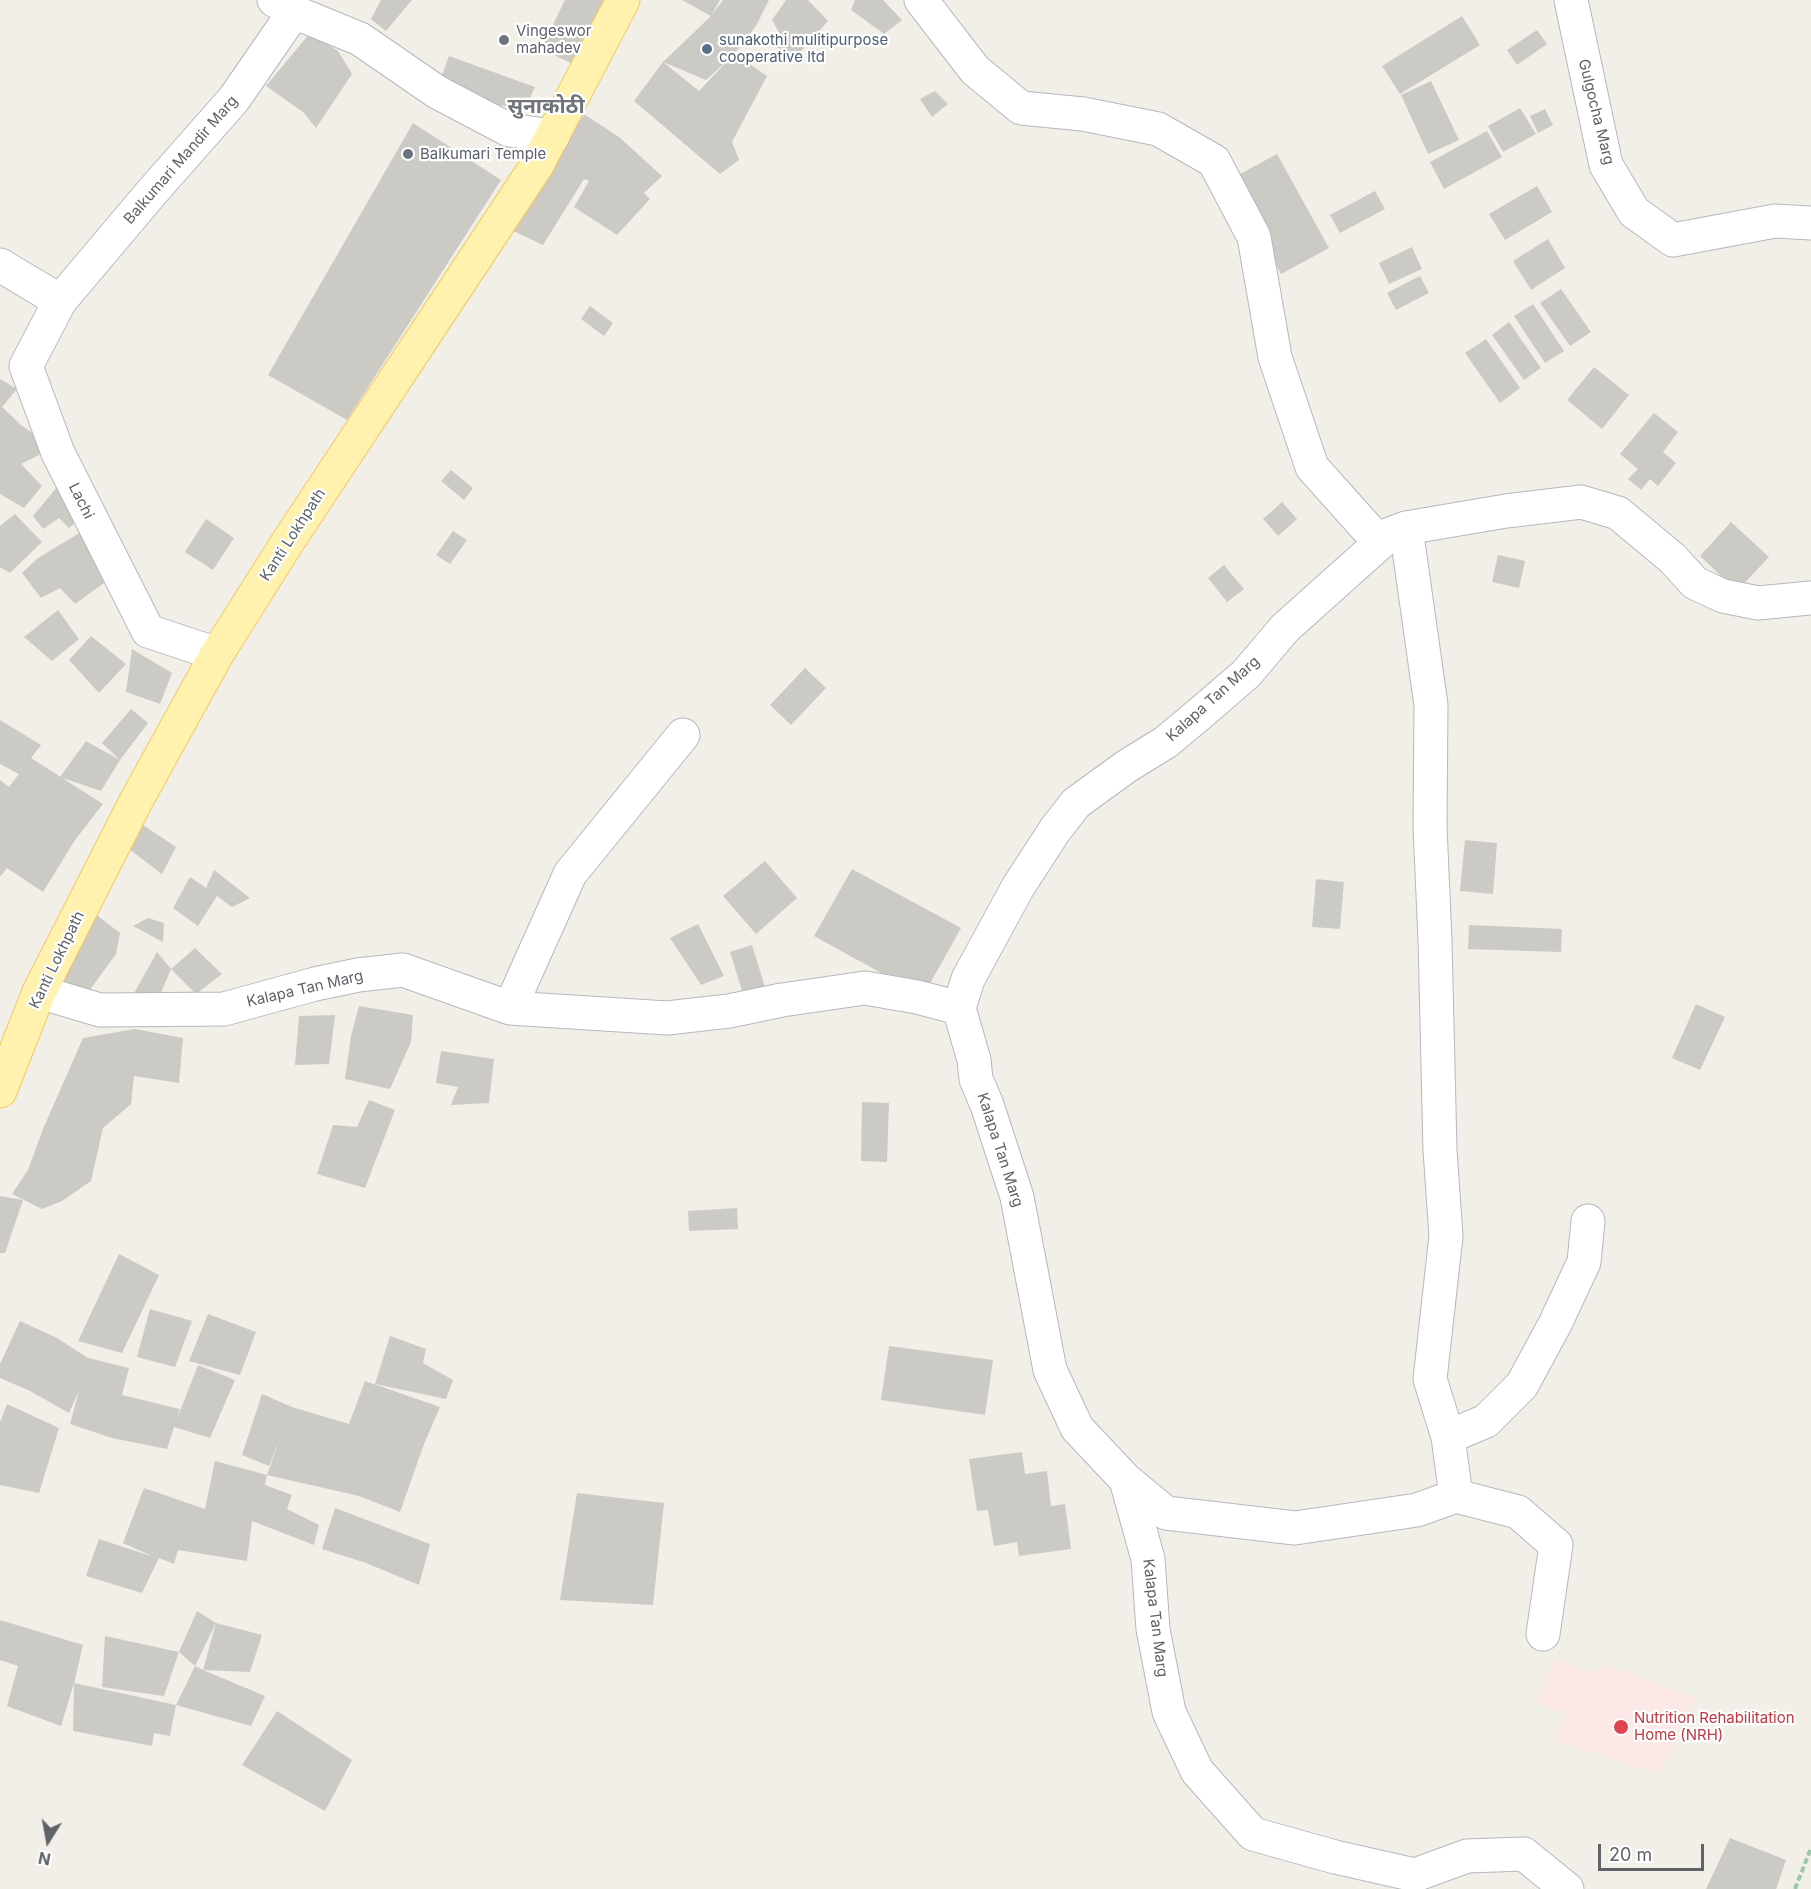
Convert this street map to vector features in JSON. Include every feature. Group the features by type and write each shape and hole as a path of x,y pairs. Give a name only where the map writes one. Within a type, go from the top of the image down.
{"main road":[{"name":"Kanti Lokhpath","path":"0,1091 39,992 136,801 217,654 287,543 537,165 623,0"}],"street":[{"path":"921,0 975,70 1021,108 1083,114 1158,129 1214,161 1254,237 1275,357 1312,467 1393,536 1431,705 1430,827 1440,1150 1446,1236 1430,1379 1448,1437 1456,1496"},
{"name":"Gulgocha Marg","path":"1570,0 1606,165 1634,212 1673,240 1775,221 1811,223"},
{"name":"Balkumari Mandir Marg","path":"60,301 234,99 284,6 360,39 437,92 509,130 553,136"},
{"path":"0,265 60,301"},
{"name":"Lachi","path":"60,301 26,366 58,453 148,630 217,654"},
{"path":"1393,536 1517,509 1581,502 1618,513 1672,558 1695,583 1724,596 1758,603 1811,598"},
{"name":"Kalapa Tan Marg","path":"1393,536 1286,628 1246,674 1166,742 1127,766 1076,803 1055,830 1018,887 968,979 959,1008 974,1060 976,1079 987,1105 1017,1197 1050,1370 1077,1428 1126,1480 1149,1559 1153,1629 1169,1712 1197,1771 1253,1834 1335,1857 1415,1875 1467,1856 1524,1854 1567,1889"},
{"path":"510,1008 570,874 683,735"},
{"name":"Kalapa Tan Marg","path":"39,992 100,1010 224,1009 315,984 358,975 403,970 510,1008 667,1018 729,1011 782,1000 866,988 917,997 959,1008"},
{"path":"1448,1437 1486,1421 1522,1385 1555,1324 1584,1262 1588,1221"},
{"path":"1126,1480 1166,1513 1295,1528 1417,1510 1456,1496 1518,1512 1556,1545 1543,1634"}],"path":[{"path":"1795,1889 1811,1848"}],"shaded area":[{"name":"Nutrition Rehabilitation Home (NRH)","path":"1553,1658 1594,1673 1604,1664 1695,1698 1659,1774 1555,1741 1566,1714 1537,1703"}],"building":[{"path":"381,0 412,0 386,31 371,19"},
{"path":"565,0 605,0 573,64 541,49"},
{"path":"682,0 720,0 711,16"},
{"path":"723,0 769,0 757,24 734,53 767,76 732,142 739,160 720,174 634,101 663,62 711,16","holes":["729,59 699,91 663,62 706,80"]},
{"path":"786,0 808,0 828,21 794,59 775,46 781,36 772,20"},
{"path":"855,0 883,0 902,20 884,34 851,10"},
{"path":"1462,16 1480,45 1400,94 1382,66"},
{"path":"1537,30 1547,44 1517,65 1507,50"},
{"path":"310,33 338,51 352,74 316,128 303,112 266,86"},
{"path":"449,56 535,87 524,111 501,105 496,112 441,78"},
{"path":"1431,81 1459,140 1428,154 1401,95"},
{"path":"935,91 948,104 932,117 920,99"},
{"path":"1520,108 1536,134 1503,152 1488,126"},
{"path":"1545,109 1553,125 1538,133 1530,116"},
{"path":"584,114 619,137 662,176 644,193 650,199 617,235 574,207 589,181 584,179 543,245 509,229 552,166"},
{"path":"413,123 501,180 347,420 268,375"},
{"path":"1487,131 1502,157 1444,189 1430,162"},
{"path":"1277,154 1329,248 1281,274 1229,180"},
{"path":"1537,186 1552,212 1505,240 1489,214"},
{"path":"1375,191 1385,209 1340,233 1330,215"},
{"path":"1548,239 1565,268 1531,290 1513,261"},
{"path":"1412,247 1422,269 1389,284 1379,263"},
{"path":"1420,276 1429,293 1396,310 1387,293"},
{"path":"1561,289 1591,332 1570,346 1540,303"},
{"path":"1533,304 1564,351 1545,363 1514,316"},
{"path":"590,306 613,323 604,336 581,319"},
{"path":"1509,322 1541,368 1524,380 1492,335"},
{"path":"1486,339 1520,388 1500,403 1465,353"},
{"path":"1594,367 1629,395 1602,429 1567,400"},
{"path":"0,379 17,389 2,407 21,425 40,438 43,453 21,464 42,486 24,508 0,494"},
{"path":"1654,413 1678,432 1663,452 1676,463 1658,486 1650,479 1641,490 1628,479 1638,469 1620,454"},
{"path":"451,470 473,488 464,500 441,481"},
{"path":"57,487 80,519 69,528 59,518 43,529 33,516"},
{"path":"1282,502 1297,519 1278,536 1263,519"},
{"path":"15,514 42,542 10,573 0,567 0,526"},
{"path":"206,519 234,538 213,570 185,552"},
{"path":"1731,522 1769,557 1737,591 1700,556"},
{"path":"86,529 108,580 75,604 60,588 41,598 22,573 38,558"},
{"path":"453,531 467,540 450,564 436,555"},
{"path":"1498,555 1525,561 1519,588 1492,582"},
{"path":"1224,565 1244,589 1227,602 1208,578"},
{"path":"58,610 79,639 52,661 24,637"},
{"path":"91,636 126,664 99,693 69,660"},
{"path":"132,649 172,673 160,704 126,692"},
{"path":"805,668 826,688 791,725 770,705"},
{"path":"131,709 148,723 120,760 102,743"},
{"path":"0,720 41,745 31,758 103,804 75,840 43,892 7,868 0,877 0,780 9,787 19,774 0,764"},
{"path":"86,741 120,760 101,791 60,777"},
{"path":"140,823 176,847 162,874 129,849"},
{"path":"1465,840 1497,843 1493,894 1460,891"},
{"path":"765,861 797,898 756,934 723,896"},
{"path":"852,869 961,928 923,996 814,936"},
{"path":"214,870 250,898 232,907 217,896 198,926 173,908 190,877 206,888"},
{"path":"1316,879 1344,882 1340,929 1312,927"},
{"path":"94,913 120,933 116,954 87,994 56,988"},
{"path":"148,918 164,923 163,942 133,926"},
{"path":"698,924 724,976 701,985 670,938"},
{"path":"1469,925 1562,929 1561,952 1468,949"},
{"path":"752,945 765,987 743,994 730,952"},
{"path":"195,948 222,974 196,994 171,969"},
{"path":"157,952 171,969 160,995 133,995"},
{"path":"1696,1004 1725,1017 1700,1070 1672,1058"},
{"path":"359,1006 413,1015 411,1042 390,1089 345,1079 351,1036"},
{"path":"335,1015 329,1064 295,1065 299,1016"},
{"path":"135,1029 183,1038 179,1083 134,1076 131,1104 103,1128 91,1181 62,1201 42,1209 12,1194 28,1170 43,1129 83,1038"},
{"path":"441,1051 494,1059 489,1103 451,1105 458,1087 436,1083"},
{"path":"369,1100 395,1110 365,1188 317,1174 333,1125 357,1127"},
{"path":"862,1102 889,1103 887,1162 861,1161"},
{"path":"0,1196 23,1200 5,1253 0,1253"},
{"path":"737,1208 738,1229 689,1231 688,1211"},
{"path":"119,1254 159,1275 122,1353 78,1341"},
{"path":"150,1309 192,1321 175,1367 137,1357"},
{"path":"208,1314 256,1332 240,1375 189,1361"},
{"path":"20,1321 57,1338 88,1358 129,1368 122,1395 180,1409 177,1419 198,1365 235,1380 210,1438 174,1427 167,1449 112,1438 70,1424 79,1391 69,1413 30,1391 0,1378 0,1364"},
{"path":"390,1336 426,1349 423,1363 453,1380 446,1399 375,1384"},
{"path":"889,1346 993,1360 985,1415 881,1400"},
{"path":"365,1381 440,1407 400,1512 359,1496 267,1475 280,1438 269,1466 242,1455 262,1394 292,1407 349,1424"},
{"path":"7,1404 59,1428 39,1493 0,1485 0,1422"},
{"path":"1022,1452 1025,1474 1047,1471 1051,1506 1065,1504 1071,1549 1019,1556 1017,1542 994,1546 988,1510 977,1511 969,1459"},
{"path":"215,1461 267,1475 265,1485 292,1495 287,1509 319,1525 314,1545 252,1521 247,1561 178,1550 174,1564 159,1558 142,1593 86,1576 99,1539 154,1557 123,1543 144,1488 205,1509"},
{"path":"577,1493 664,1503 653,1605 560,1600"},
{"path":"335,1508 430,1544 419,1585 366,1563 322,1549"},
{"path":"197,1611 216,1623 195,1666 179,1652"},
{"path":"0,1620 83,1645 61,1726 7,1706 18,1666 0,1660"},
{"path":"216,1623 262,1635 250,1672 203,1670"},
{"path":"105,1636 179,1652 164,1696 102,1687"},
{"path":"195,1666 265,1696 251,1726 176,1705"},
{"path":"74,1683 176,1705 170,1736 154,1733 152,1746 73,1731"},
{"path":"277,1711 352,1760 325,1811 242,1765"},
{"path":"1730,1838 1786,1860 1776,1889 1706,1889"}],"place":[{"name":"Vingeswor mahadev","path":"504,40"},
{"name":"sunakothi mulitipurpose cooperative ltd","path":"707,49"},
{"name":"Balkumari Temple","path":"408,154"},
{"name":"Nutrition Rehabilitation Home (NRH)","path":"1621,1727"}],"district":[{"name":"सुनाकोठी","path":"546,107"}]}
